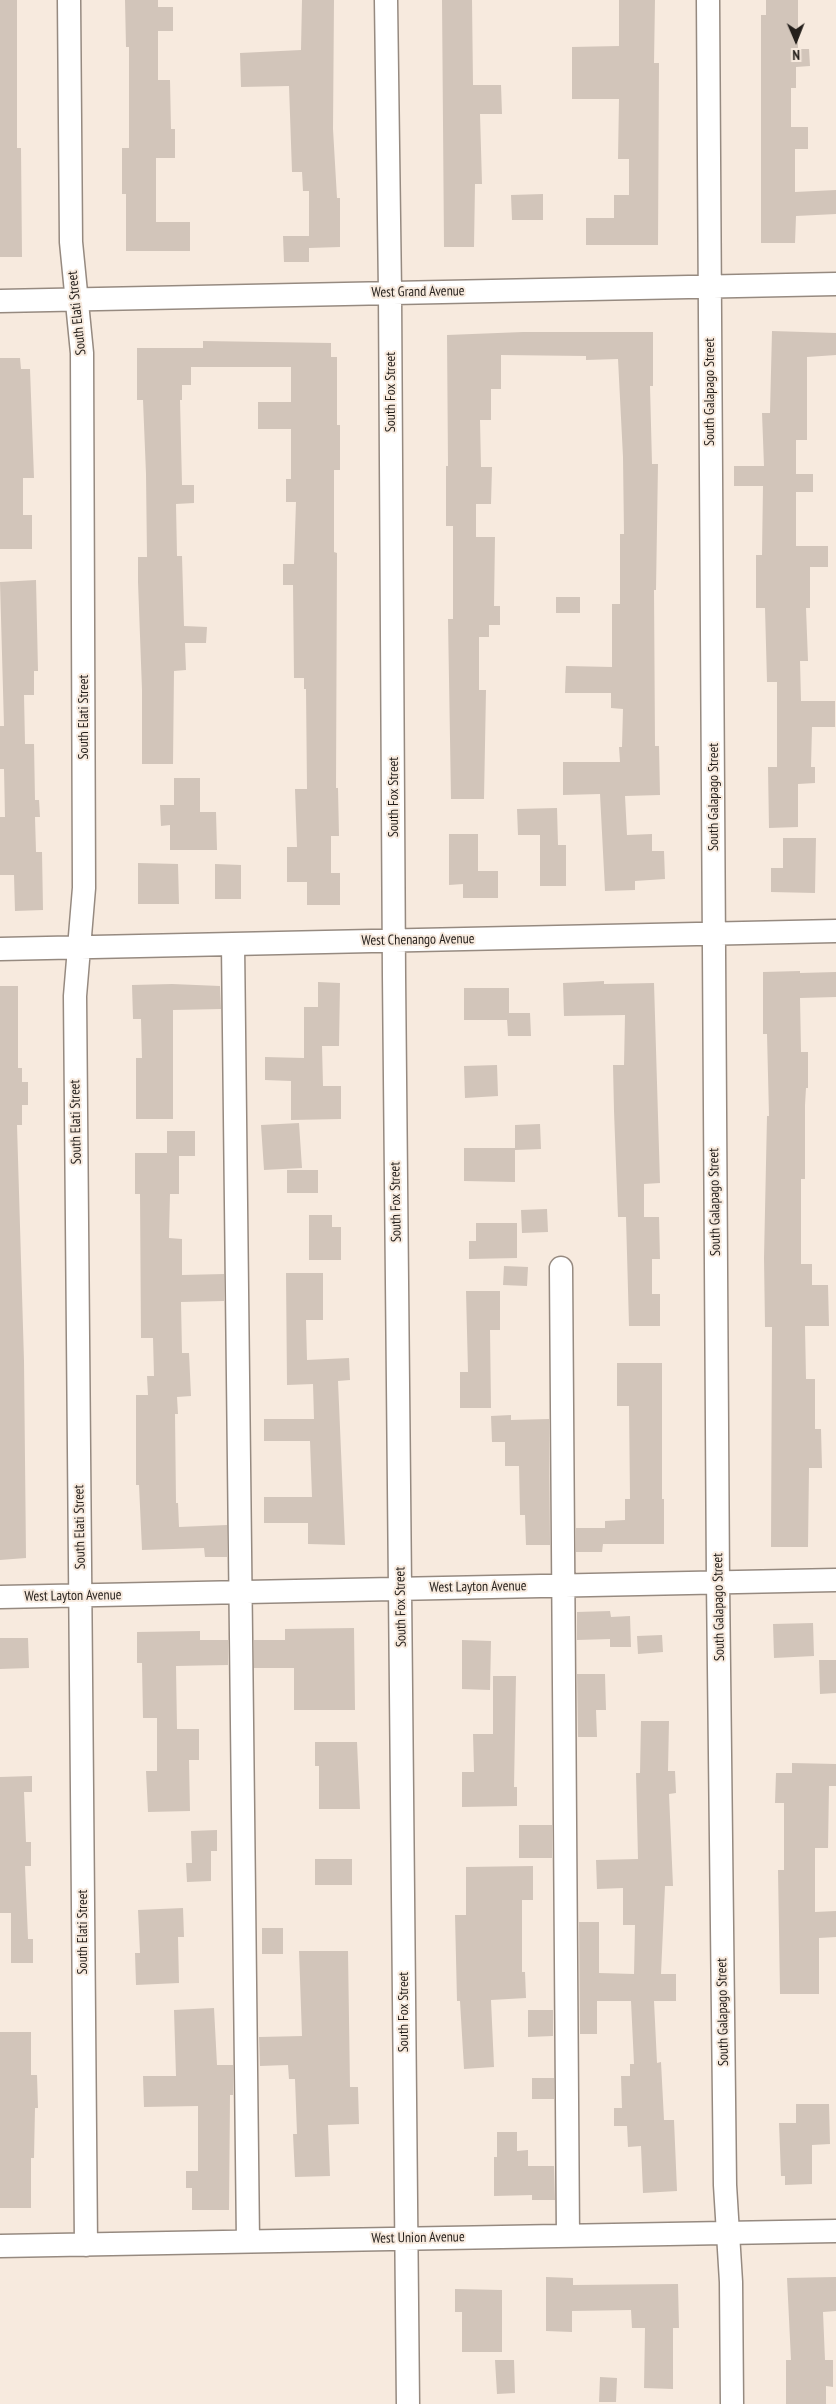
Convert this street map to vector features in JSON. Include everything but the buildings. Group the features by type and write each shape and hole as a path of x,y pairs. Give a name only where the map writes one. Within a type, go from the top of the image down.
{"street":[{"name":"South Elati Street","path":"69,0 71,242 82,353 84,888 75,996 86,2245"},
{"name":"South Fox Street","path":"386,0 408,2404"},
{"name":"South Galapago Street","path":"708,0 714,888 712,934 718,1582 725,2185 731,2282 732,2404"},
{"name":"West Grand Avenue","path":"0,301 836,284"},
{"name":"West Chenango Avenue","path":"0,949 836,931"},
{"path":"233,944 248,2242"},
{"path":"561,1268 568,2236"},
{"name":"West Layton Avenue","path":"0,1597 836,1580"},
{"name":"West Union Avenue","path":"0,2246 836,2231"}]}
